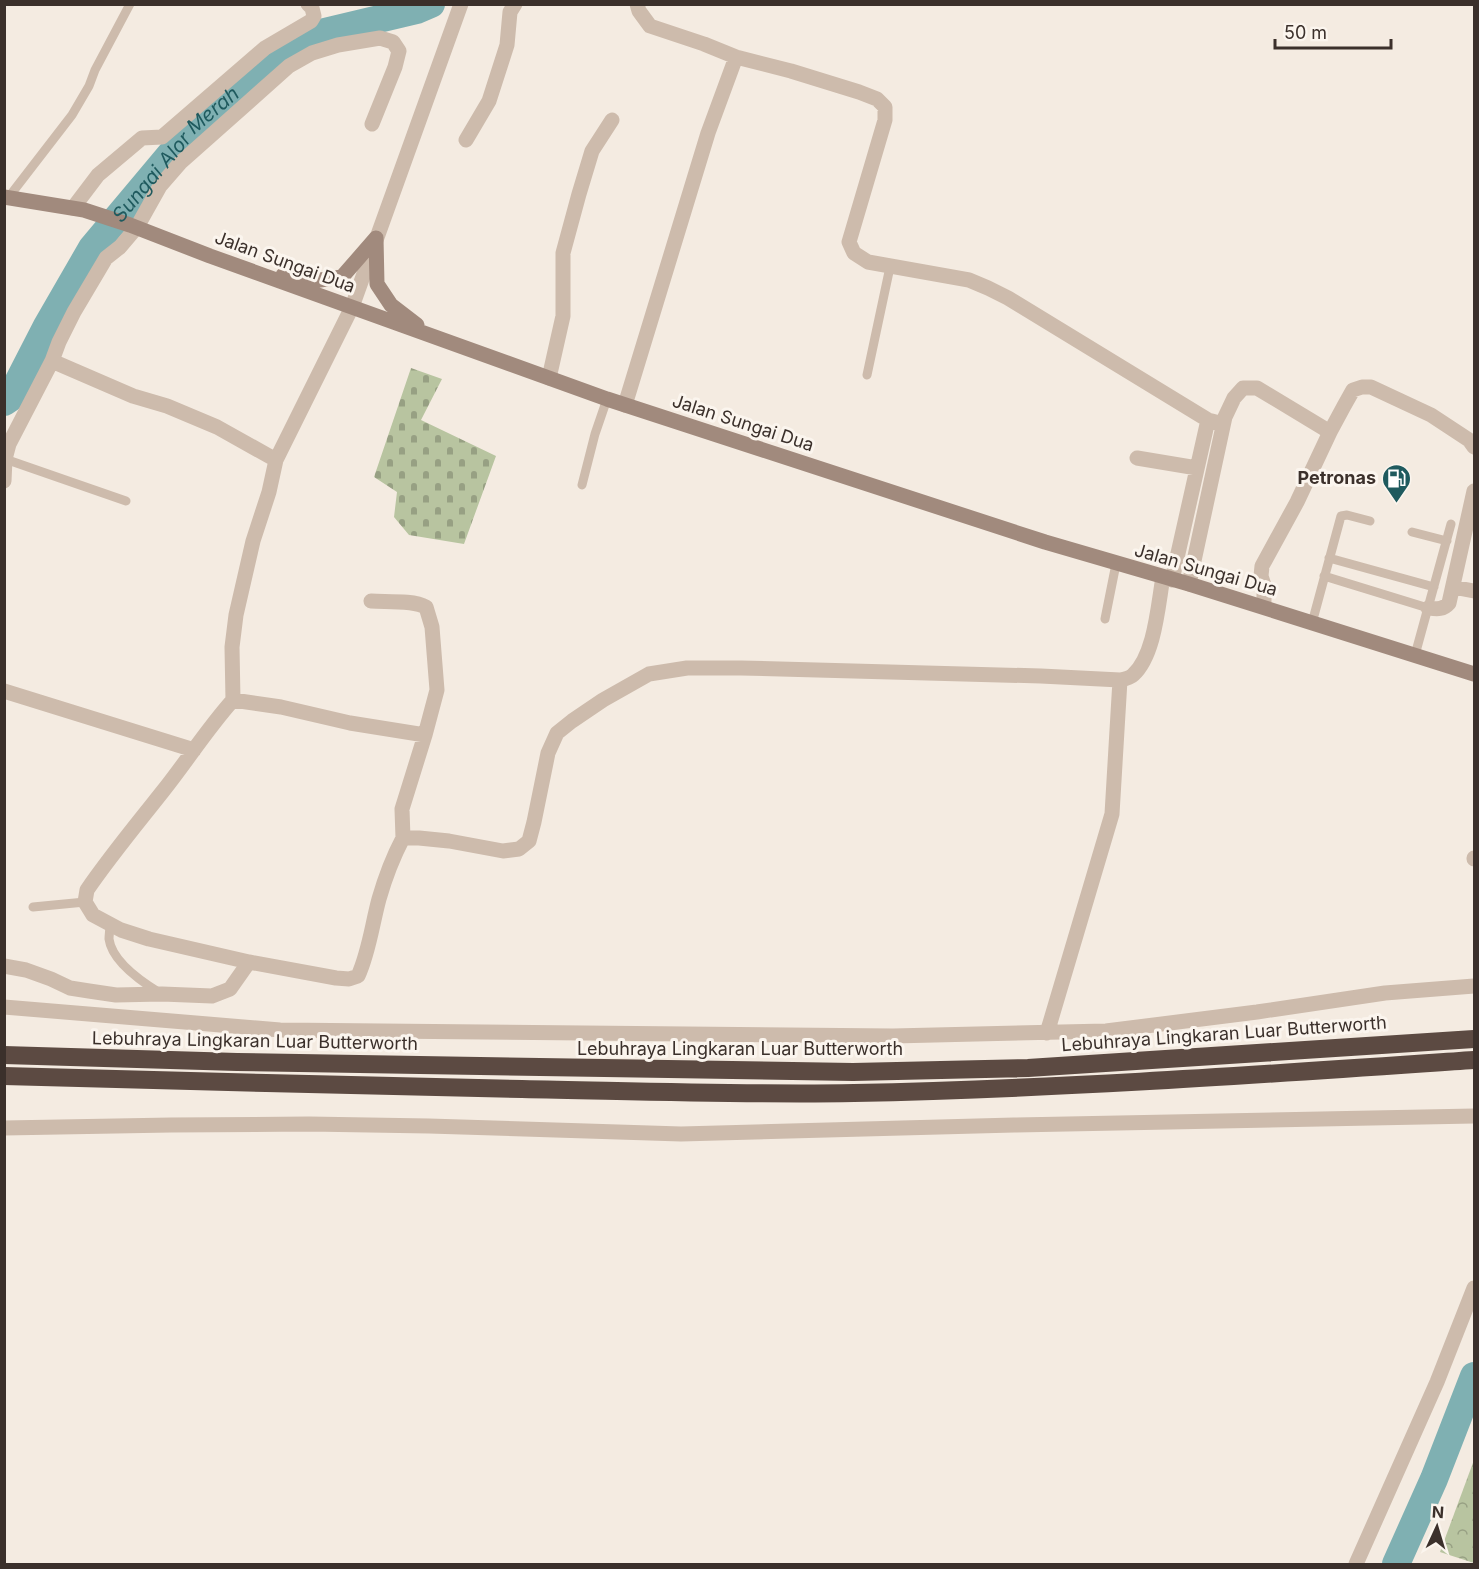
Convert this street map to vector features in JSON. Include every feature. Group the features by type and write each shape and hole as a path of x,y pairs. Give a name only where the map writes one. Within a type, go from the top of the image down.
{"highway":[{"name":"Lebuhraya Lingkaran Luar Butterworth","path":"4,1055 249,1063 853,1072 1028,1068 1474,1039"},
{"path":"4,1076 686,1092 853,1093 1038,1087 1474,1060"}],"main road":[{"name":"Jalan Sungai Dua","path":"6,198 78,209 134,226 607,399 1003,529 1264,607 1474,674"},
{"path":"259,273 320,280 342,276 376,238"},
{"path":"376,238 377,284 391,305 429,334"}],"street":[{"path":"78,209 98,175 142,138 162,137 265,48 311,21 314,16 308,4"},
{"path":"371,601 421,604 426,607 432,627 437,690 402,809 403,838 394,855 379,897 358,976 349,979 336,978 249,962 149,939 121,930 93,915 85,902 87,890 136,823 233,700 232,647 236,615 253,541 269,492 276,460 352,307 461,4"},
{"path":"466,140 489,101 507,45 510,12 515,4"},
{"path":"637,4 639,11 650,26 736,57 859,92 877,99 885,107 885,120 849,242 855,253 868,262 969,280 988,288 1208,420 1223,424"},
{"path":"4,481 5,459 9,444 52,362 74,312 106,258 120,247 160,186 180,163 289,66 312,53 338,45 380,38 393,42 399,51 372,124"},
{"path":"626,405 708,133 736,57"},
{"path":"549,378 563,316 563,253 592,151 612,120"},
{"path":"52,362 133,396 167,406 217,426 276,460"},
{"path":"1264,607 1262,566 1353,390 1371,387 1431,416 1469,440 1474,447"},
{"path":"1188,584 1223,424 1234,398 1243,388 1257,388 1330,432"},
{"path":"403,838 449,841 504,851 519,849 529,840 548,753 557,733 603,700 649,674 687,668 741,668 1120,680 1131,677 1143,663 1150,645 1208,420"},
{"path":"1137,458 1197,468"},
{"path":"1428,608 1442,609 1449,603 1474,499"},
{"path":"1453,587 1474,591"},
{"path":"1047,1033 1112,814 1120,680"},
{"path":"4,691 194,750"},
{"path":"233,700 425,735"},
{"path":"4,966 26,970 70,988 116,995 212,996 230,989 249,962"},
{"path":"4,1007 280,1030 853,1037 1106,1031 1386,993 1474,986"},
{"path":"4,1128 309,1124 681,1134 1474,1116"},
{"path":"1356,1564 1437,1382 1474,1288"}],"lane":[{"path":"6,198 72,115 130,4"},
{"path":"867,375 890,267"},
{"path":"582,485 607,399"},
{"path":"5,459 126,501"},
{"path":"1312,622 1341,516 1347,515 1370,521"},
{"path":"1415,655 1451,524"},
{"path":"1412,532 1446,541"},
{"path":"1329,558 1434,587"},
{"path":"1105,619 1116,564"},
{"path":"1324,576 1428,608"},
{"path":"33,907 85,902"},
{"path":"110,925 109,940 116,956 137,979 162,994"}],"green space":[{"path":"411,368 442,379 421,420 496,456 464,544 409,535 394,517 397,492 374,477"},
{"path":"1474,1460 1474,1563 1440,1552"}],"waterway":[{"name":"Sungai Alor Merah","path":"4,402 10,398 47,326 92,248 196,124 299,38 417,10 431,4"},
{"path":"1396,1564 1434,1479 1474,1376"}],"place":[{"name":"Petronas","path":"1397,504"}]}
